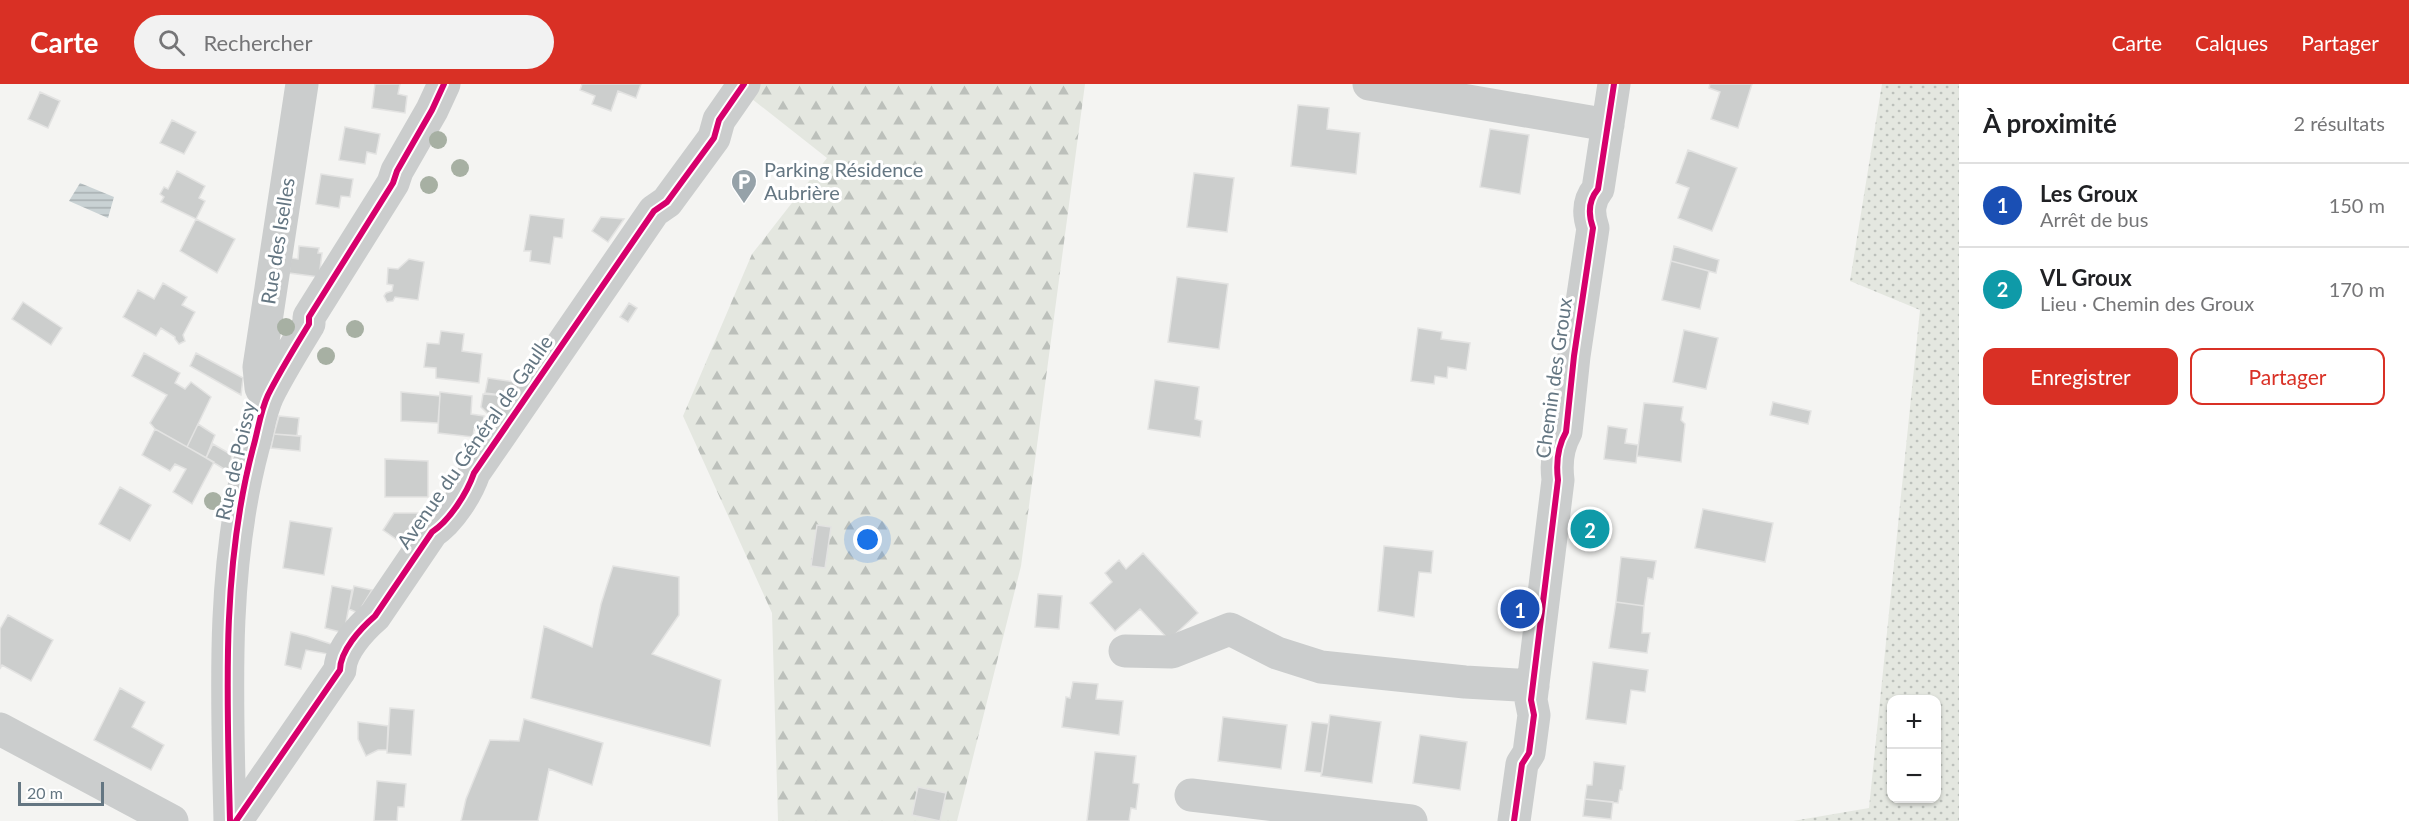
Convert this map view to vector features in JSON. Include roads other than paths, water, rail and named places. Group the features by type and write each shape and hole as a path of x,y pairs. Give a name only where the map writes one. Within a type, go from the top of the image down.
{"street":[{"name":"Rue des Iselles","path":"267,397 261,388 259,367 302,84"},
{"name":"Rue de Poissy","path":"230,821 227,698 235,542 247,471 267,397 309,324 309,317 323,293 329,288 393,183 397,171 432,110 444,84"},
{"name":"Avenue du Général de Gaulle","path":"236,821 339,670 340,659 375,616 432,532 441,526 470,485 480,464 654,211 668,202 714,138 718,120 744,84"},
{"path":"1369,84 1608,125"},
{"name":"Chemin des Groux","path":"1514,821 1522,764 1529,753 1534,715 1531,700 1558,480 1557,470 1561,441 1566,432 1574,356 1593,228 1589,215 1592,196 1598,189 1614,84"},
{"path":"1125,651 1172,652 1230,629 1277,653 1321,667 1465,682 1533,686"},
{"path":"0,729 172,821"},
{"path":"1191,795 1411,821"}],"place":[{"name":"Parking Résidence Aubrière","path":"744,205"},
{"name":"VL Groux","path":"1590,529"},
{"name":"Les Groux","path":"1520,609"}]}
